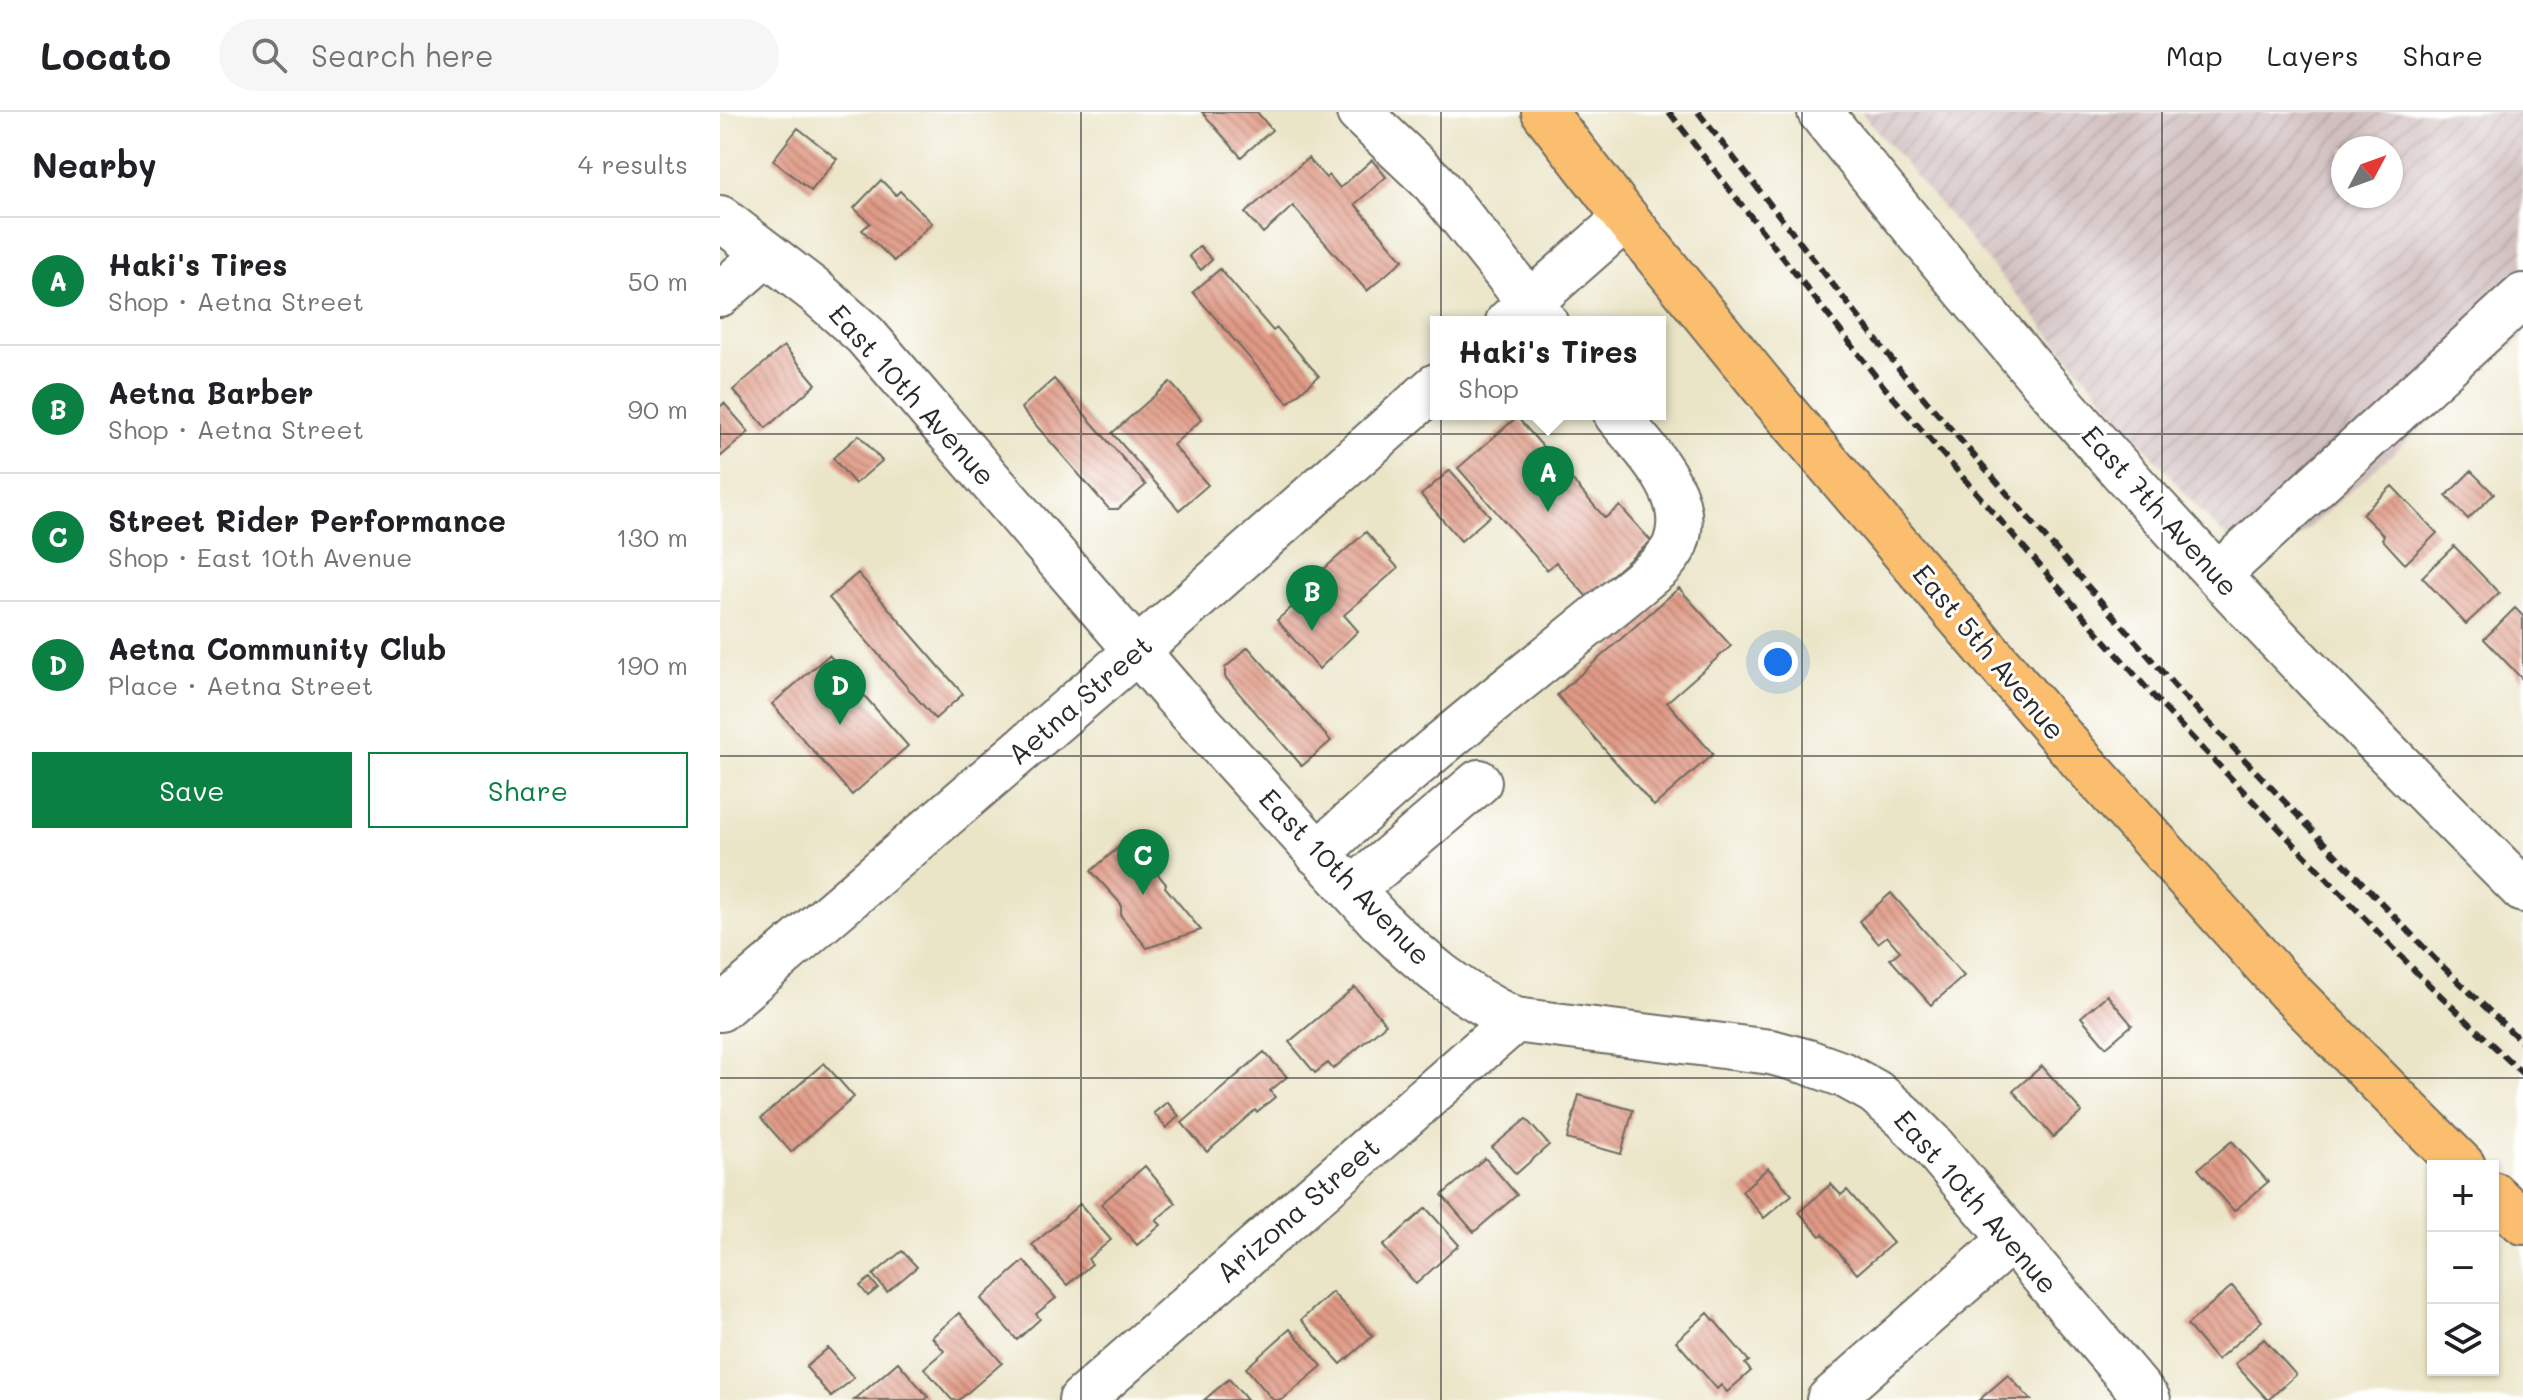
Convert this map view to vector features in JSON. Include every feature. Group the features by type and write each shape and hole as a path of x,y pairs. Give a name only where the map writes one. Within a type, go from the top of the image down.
{"main road":[{"name":"East 5th Avenue","path":"1544,112 1775,401 2080,759 2288,990 2457,1160"},
{"path":"2499,1200 2523,1222"}],"street":[{"path":"1359,112 1434,183 1528,315 1626,218"},
{"name":"East 7th Avenue","path":"1820,112 2032,368 2218,575 2349,714 2523,890"},
{"name":"East 10th Avenue","path":"720,218 815,291 865,335 1137,651 1318,854 1409,950 1479,1003 1515,1020 1771,1052 1844,1075 1875,1092 1931,1144 2148,1400"},
{"path":"720,294 766,254"},
{"path":"2218,575 2523,296"},
{"name":"Aetna Street","path":"720,1009 1137,651 1430,391"},
{"path":"1318,854 1354,819 1496,698 1660,566 1675,547 1680,522 1678,501 1666,479 1621,420"},
{"path":"1352,890 1479,782"},
{"name":"Arizona Street","path":"1081,1400 1515,1020"},
{"path":"1829,1400 2011,1240"}],"shaded area":[{"path":"1861,112 2523,112 2523,337 2261,571 2202,513"}],"building":[{"path":"1202,112 1257,112 1272,130 1241,157"},
{"path":"798,128 837,159 811,191 773,160"},
{"path":"1308,158 1340,188 1372,160 1386,177 1355,204 1403,260 1367,291 1293,206 1263,233 1245,213"},
{"path":"881,180 896,195 900,191 932,223 894,261 862,230 870,223 854,208"},
{"path":"1200,246 1212,260 1201,270 1189,256"},
{"path":"1220,269 1273,331 1277,328 1319,376 1288,403 1193,292"},
{"path":"784,346 816,384 766,428 733,390"},
{"path":"1054,379 1146,485 1118,509 1109,509 1021,408"},
{"path":"1170,382 1202,419 1173,445 1208,485 1179,510 1112,433"},
{"path":"724,403 749,432 720,457 720,407"},
{"path":"1514,420 1520,420 1605,518 1620,506 1651,541 1587,597 1556,562 1547,570 1458,468"},
{"path":"859,435 882,461 855,484 833,458"},
{"path":"1450,470 1490,516 1461,541 1421,495"},
{"path":"2471,471 2494,494 2468,519 2446,496"},
{"path":"2392,486 2437,533 2405,564 2362,514"},
{"path":"1366,532 1398,568 1344,615 1358,631 1319,669 1277,620 1306,595 1301,589"},
{"path":"2454,546 2499,593 2466,624 2422,577"},
{"path":"858,573 963,694 935,719 829,598"},
{"path":"1679,588 1731,646 1667,702 1713,754 1654,806 1557,695"},
{"path":"2515,608 2523,616 2523,680 2484,639"},
{"path":"1248,647 1331,741 1302,766 1225,677 1225,668"},
{"path":"829,655 908,746 852,795 772,704"},
{"path":"1128,839 1201,930 1147,948 1121,916 1121,904 1091,871"},
{"path":"1891,893 1964,976 1931,1005 1890,959 1900,951 1887,936 1878,943 1859,921"},
{"path":"1355,987 1386,1024 1333,1069 1328,1063 1315,1073 1289,1042"},
{"path":"2107,995 2132,1025 2106,1047 2081,1017"},
{"path":"1264,1052 1287,1077 1270,1091 1275,1097 1257,1112 1255,1110 1207,1152 1182,1123"},
{"path":"824,1063 854,1097 791,1152 761,1118"},
{"path":"2042,1066 2082,1112 2053,1137 2013,1091"},
{"path":"1579,1095 1633,1110 1621,1154 1567,1139"},
{"path":"1167,1102 1179,1116 1166,1128 1154,1113"},
{"path":"1526,1119 1549,1145 1516,1174 1492,1147"},
{"path":"2232,1141 2268,1182 2234,1211 2198,1169"},
{"path":"1485,1158 1517,1195 1474,1232 1442,1195"},
{"path":"1145,1166 1176,1203 1156,1220 1161,1225 1137,1245 1101,1204"},
{"path":"1768,1168 1792,1195 1764,1218 1742,1191"},
{"path":"1831,1184 1841,1195 1847,1190 1893,1243 1857,1274 1823,1234 1820,1236 1799,1212"},
{"path":"1080,1204 1111,1240 1088,1259 1092,1264 1067,1285 1032,1245"},
{"path":"1426,1208 1459,1245 1416,1284 1383,1246"},
{"path":"902,1251 917,1267 887,1292 873,1275"},
{"path":"1024,1261 1056,1298 1036,1314 1040,1319 1017,1340 981,1299"},
{"path":"870,1278 878,1288 868,1296 860,1286"},
{"path":"2232,1286 2262,1321 2217,1360 2187,1325"},
{"path":"1332,1292 1373,1336 1341,1364 1301,1320"},
{"path":"959,1313 1002,1363 959,1400 952,1400 924,1368 944,1351 932,1337"},
{"path":"1708,1313 1749,1361 1745,1364 1751,1371 1727,1392 1721,1385 1717,1389 1676,1341"},
{"path":"1290,1329 1322,1366 1282,1400 1273,1400 1246,1368"},
{"path":"2264,1339 2296,1375 2268,1400 2235,1364"},
{"path":"828,1348 854,1378 831,1397 806,1367"},
{"path":"898,1362 928,1397 925,1400 854,1400"},
{"path":"2008,1375 2031,1400 1979,1400"},
{"path":"1229,1379 1247,1400 1204,1400"}],"railway":[{"path":"1669,112 1885,388 2163,707 2420,976 2523,1074"},
{"path":"1698,112 1903,374 2179,691 2436,960 2523,1043"}],"place":[{"name":"Haki's Tires","path":"1548,512"},
{"name":"Aetna Barber","path":"1312,631"},
{"name":"Aetna Community Club","path":"840,725"},
{"name":"Street Rider Performance","path":"1143,895"}]}
